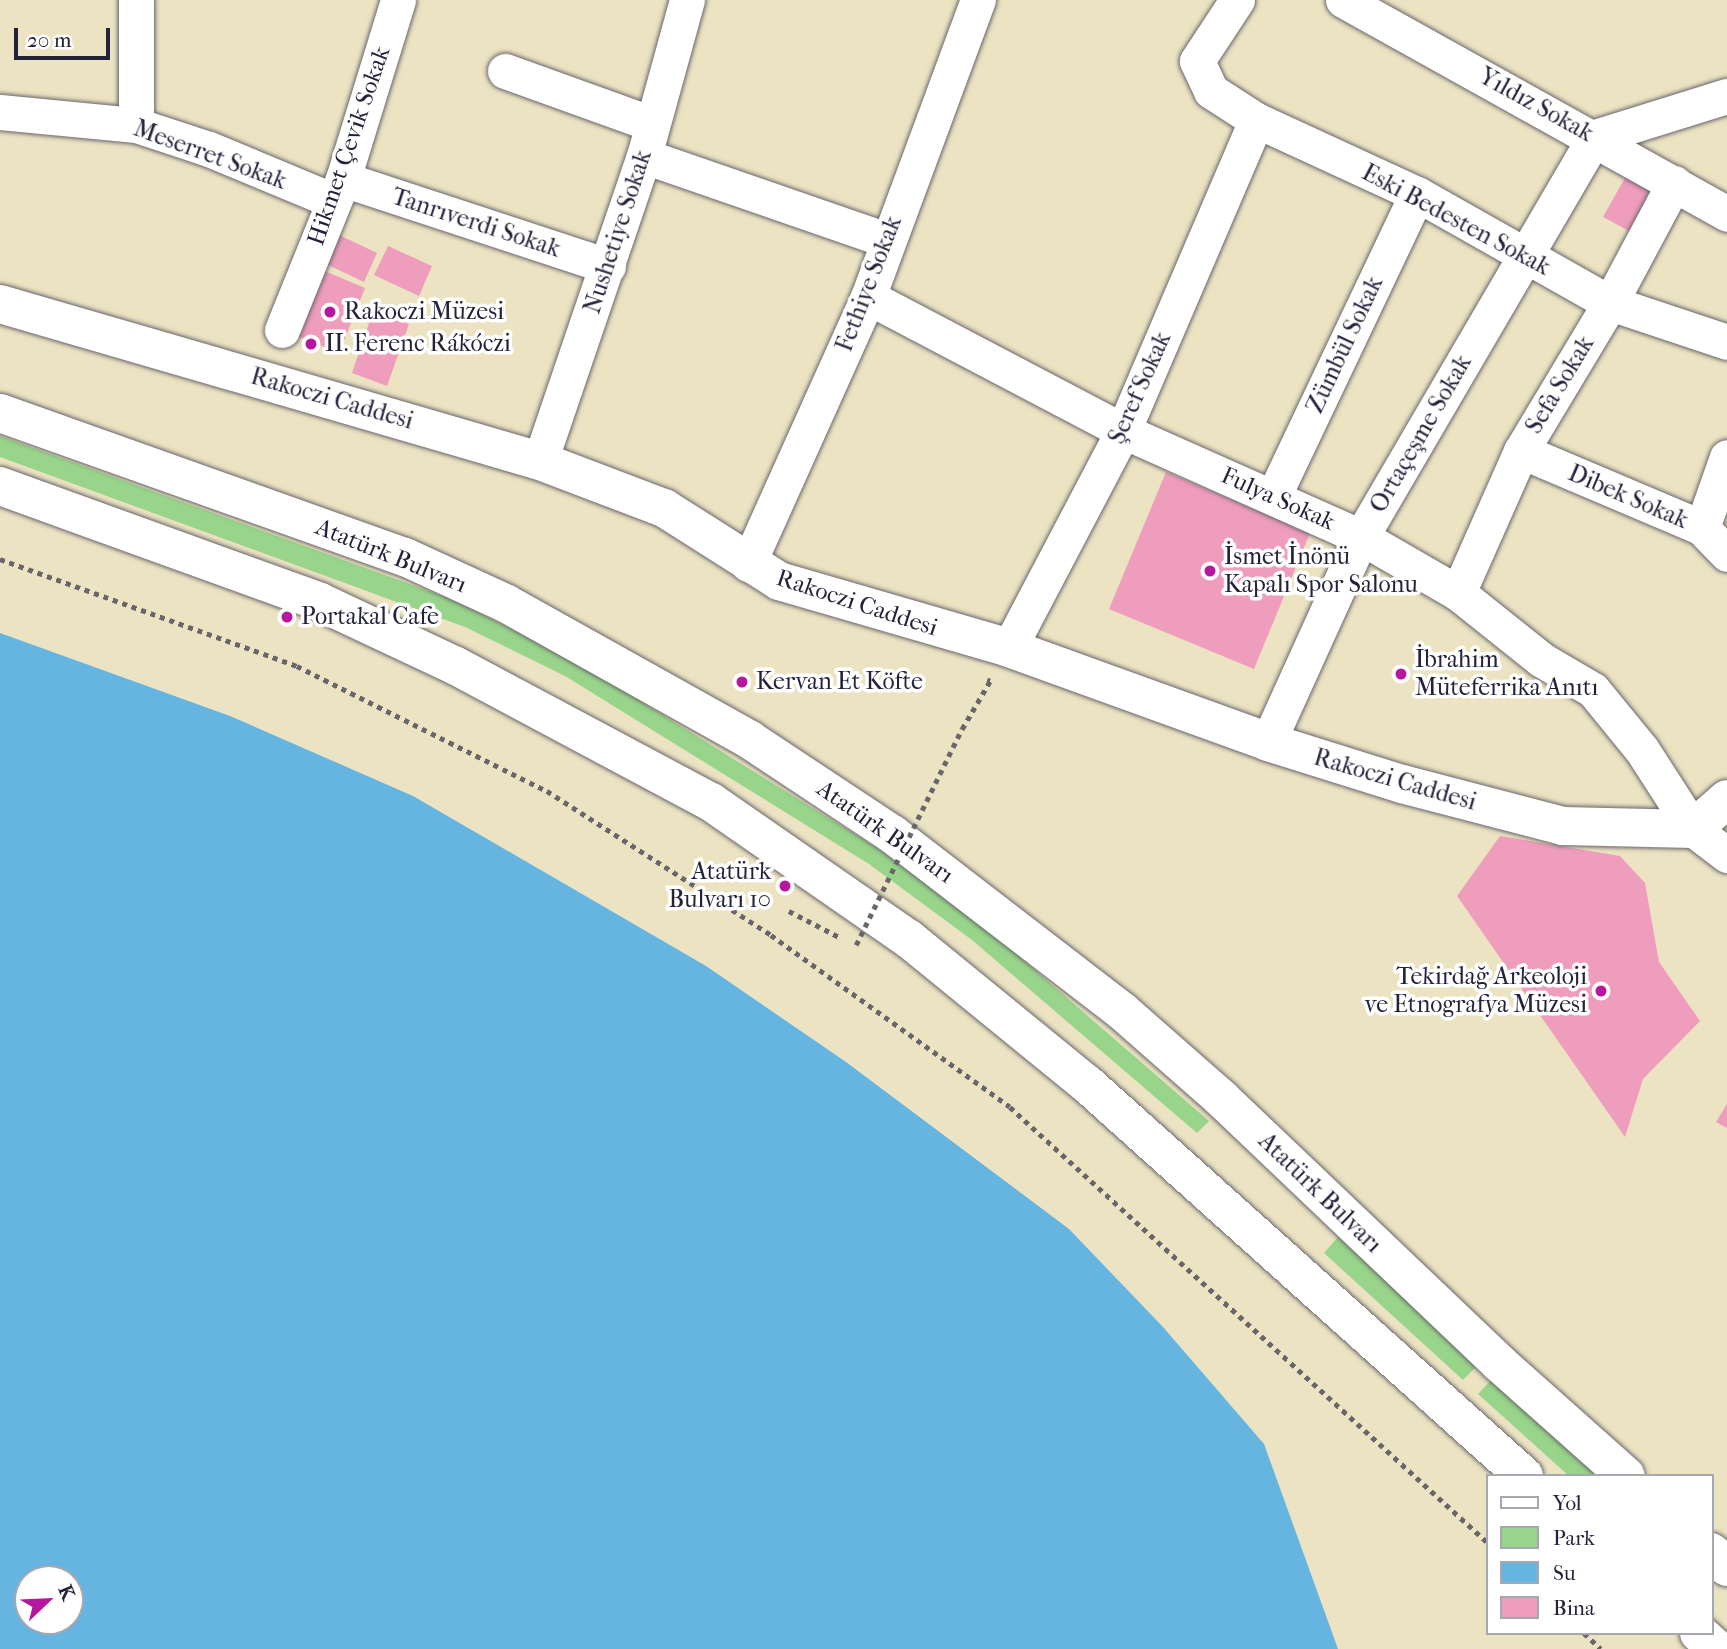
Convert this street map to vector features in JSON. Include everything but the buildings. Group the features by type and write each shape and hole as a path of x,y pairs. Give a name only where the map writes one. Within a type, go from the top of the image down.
{"main road":[{"name":"Rakoczi Caddesi","path":"0,304 540,461 664,508 748,564 816,595 1009,648 1268,742 1415,788 1563,825 1693,829"},
{"name":"Atatürk Bulvarı","path":"0,413 405,557 507,604 750,740 892,834 1122,1011 1624,1474"},
{"path":"0,486 320,602 467,672 711,802 909,939 1066,1066 1522,1474"},
{"path":"1693,829 1727,799"},
{"path":"1713,1554 1727,1567"},
{"path":"1701,1635 1717,1649"}],"street":[{"path":"136,0 136,125"},
{"name":"Hikmet Çevik Sokak","path":"282,330 339,190 398,0"},
{"name":"Nushetiye Sokak","path":"540,461 608,266 648,140 687,0"},
{"name":"Fethiye Sokak","path":"748,564 868,297 978,0"},
{"name":"Eski Bedesten Sokak","path":"1237,0 1197,61 1211,91 1256,120 1417,194 1524,257 1610,303 1727,342"},
{"name":"Yıldız Sokak","path":"1343,0 1595,137 1727,214"},
{"path":"505,71 648,140 887,240"},
{"path":"1595,137 1727,96"},
{"name":"Meserret Sokak","path":"0,112 136,125 339,190"},
{"name":"Şeref Sokak","path":"1009,648 1123,431 1256,120"},
{"name":"Ortaçeşme Sokak","path":"1268,742 1361,537 1595,137"},
{"name":"Sefa Sokak","path":"1458,593 1521,451 1610,303 1674,183"},
{"name":"Tanrıverdi Sokak","path":"339,190 608,266"},
{"name":"Zümbül Sokak","path":"1274,495 1417,194"},
{"name":"Fulya Sokak","path":"868,297 1123,431 1274,495 1361,537 1458,593 1542,660 1593,690 1642,750 1693,829 1727,855"},
{"name":"Dibek Sokak","path":"1521,451 1702,528 1727,554"},
{"path":"1702,528 1727,457"}],"path":[{"path":"0,559 310,673 547,791 771,935 1010,1107 1486,1541"},
{"path":"789,911 856,945 962,729 990,681 983,678"},
{"path":"1586,1635 1601,1649"}],"green space":[{"path":"0,436 451,599 574,660 877,848 984,926 1209,1121 1197,1133 972,940 869,864 565,676 465,627 0,457"},
{"path":"1338,1237 1478,1365 1463,1380 1324,1253"},
{"path":"1493,1378 1600,1474 1567,1474 1478,1394"}],"water":[{"path":"0,633 230,716 413,796 706,966 846,1062 1069,1229 1163,1327 1264,1444 1338,1649 0,1649"}],"place":[{"name":"Rakoczi Müzesi","path":"330,312"},
{"name":"II. Ferenc Rákóczi","path":"311,344"},
{"name":"İsmet İnönü Kapalı Spor Salonu","path":"1210,571"},
{"name":"Portakal Cafe","path":"287,617"},
{"name":"İbrahim Müteferrika Anıtı","path":"1401,674"},
{"name":"Kervan Et Köfte","path":"742,682"},
{"name":"Atatürk Bulvarı 10","path":"785,886"},
{"name":"Tekirdağ Arkeoloji ve Etnografya Müzesi","path":"1601,991"}]}
